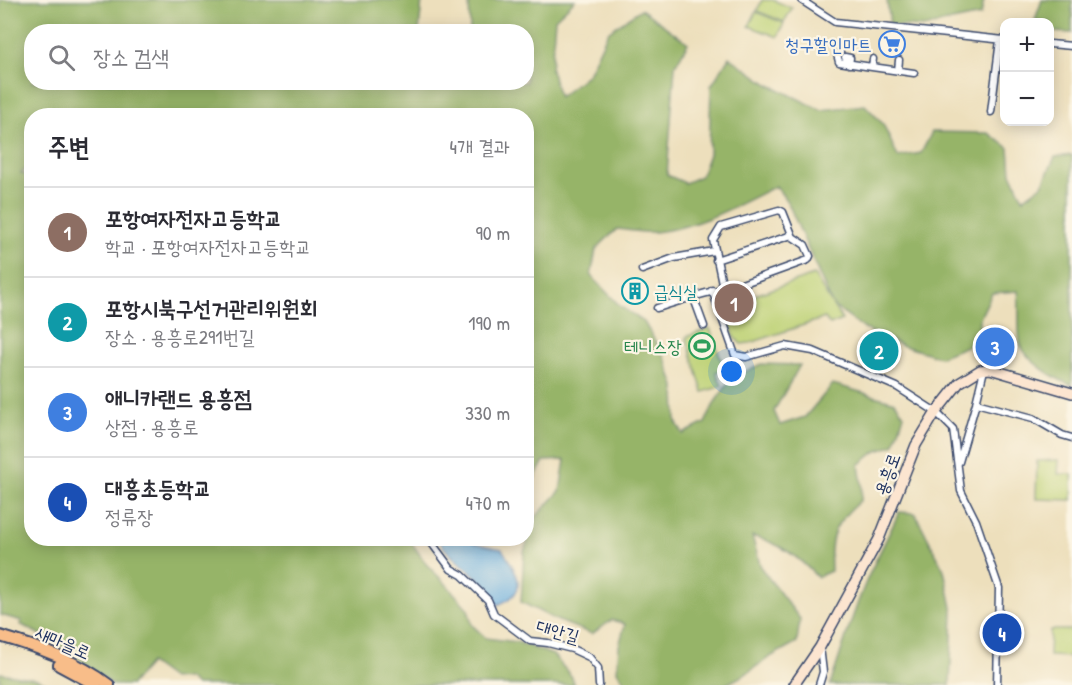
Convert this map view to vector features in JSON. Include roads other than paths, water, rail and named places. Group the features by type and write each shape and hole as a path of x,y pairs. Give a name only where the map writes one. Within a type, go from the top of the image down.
{"main road":[{"name":"용흥로","path":"794,685 820,646 879,539 916,445 936,412 959,382 984,370"},
{"path":"984,370 1005,372 1072,393"},
{"name":"새마을로","path":"0,636 48,652 89,671 109,685"},
{"name":"새마을로","path":"0,642 50,661 96,685"}],"street":[{"path":"801,0 835,22 1000,40"},
{"path":"1054,44 1072,46"},
{"path":"991,112 1000,53"},
{"path":"843,55 837,54 840,62 849,64 860,62 872,67 914,73"},
{"path":"872,67 873,59"},
{"path":"885,69 886,60"},
{"path":"898,70 899,60"},
{"path":"657,308 712,290 735,286 808,260 810,256 805,245 792,235 783,212 779,210 721,228 713,240 723,288"},
{"path":"716,260 792,235"},
{"path":"642,270 675,258 714,251"},
{"path":"712,290 735,355 746,357 785,346 813,351 897,387 936,412 953,429 960,491 976,521 999,588 997,685"},
{"path":"693,297 704,326"},
{"path":"958,465 984,370"},
{"path":"976,404 1033,418 1062,435 1072,438"},
{"name":"대안길","path":"434,546 451,569 462,575 484,596 494,614 530,641 572,649 589,657 598,668 599,685"},
{"path":"819,685 823,672 820,646"}],"water":[{"path":"443,546 488,546 502,549 518,581 515,594 496,605 484,585"}],"place":[{"name":"청구할인마트","path":"892,44"},
{"name":"급식실","path":"635,291"},
{"name":"포항여자전자고등학교","path":"734,303"},
{"name":"테니스장","path":"702,346"},
{"name":"애니카랜드 용흥점","path":"995,347"},
{"name":"포항시북구선거관리위원회","path":"879,351"},
{"name":"대흥초등학교","path":"1002,633"}]}
